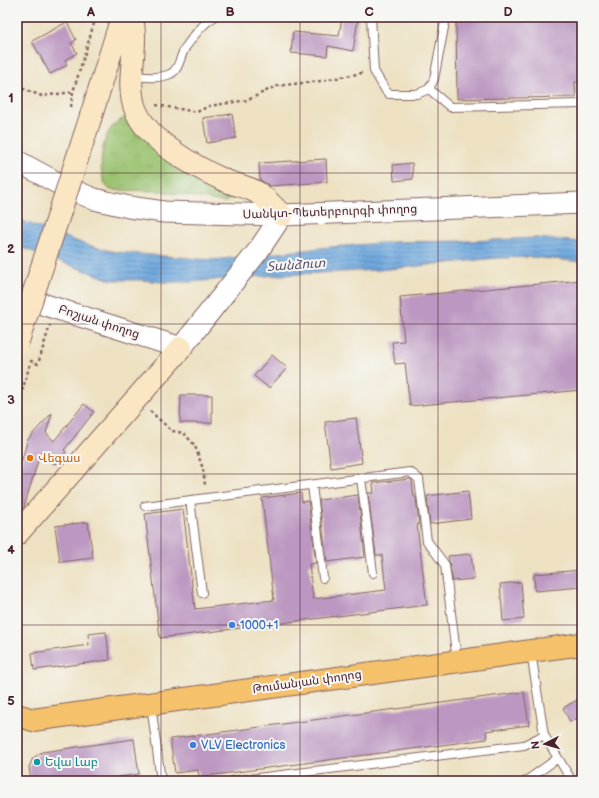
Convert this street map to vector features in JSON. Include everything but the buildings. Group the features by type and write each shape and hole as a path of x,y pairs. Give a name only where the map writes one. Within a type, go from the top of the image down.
{"highway":[{"name":"Թումանյան փողոց","path":"22,721 582,644"}],"main road":[{"path":"17,344 81,113 122,17"},
{"path":"132,17 134,35 133,97 136,111 144,124 158,139 179,156 204,171 257,192 282,215"},
{"path":"17,534 181,348"}],"street":[{"name":"Սանկտ-Պետերբուրգի փողոց","path":"17,161 63,186 94,199 129,207 164,212 282,215 582,203"},
{"path":"181,348 258,252 282,215"},
{"name":"Բոշյան փողոց","path":"17,296 181,348"}],"lane":[{"path":"133,76 153,77 169,75 174,72 184,50 206,20 214,17"},
{"path":"371,17 374,71 389,94 417,94 429,89 434,79 446,17"},
{"path":"429,89 450,107 582,104"},
{"path":"145,506 410,472 419,479 426,541 445,565 457,661"},
{"path":"361,478 373,573"},
{"path":"312,485 323,578"},
{"path":"190,500 202,593"},
{"path":"531,651 544,735 572,781"},
{"path":"150,703 161,781"},
{"path":"233,781 524,745 544,735"},
{"path":"526,781 558,758"}],"path":[{"path":"81,113 73,92 96,17"},
{"path":"165,107 197,112 210,106 248,100 276,86 320,81 374,71"},
{"path":"17,86 42,96 73,92"},
{"path":"17,408 31,361 38,364 50,324 58,326"},
{"path":"136,399 172,430 184,434 195,446 203,469 207,498"}],"green space":[{"path":"128,115 236,194 228,201 223,202 161,191 110,190 106,185 101,170 102,152 109,131"}],"water":[{"name":"Տանձուտ","path":"17,219 84,244 115,252 212,260 392,242 535,238 582,242 582,262 533,257 497,258 379,270 279,275 188,282 111,280 17,246"}],"place":[{"name":"Վեգաս","path":"30,458"},
{"name":"1000+1","path":"232,625"},
{"name":"VLV Electronics","path":"193,745"},
{"name":"Եվա Լաբ","path":"37,762"}]}
